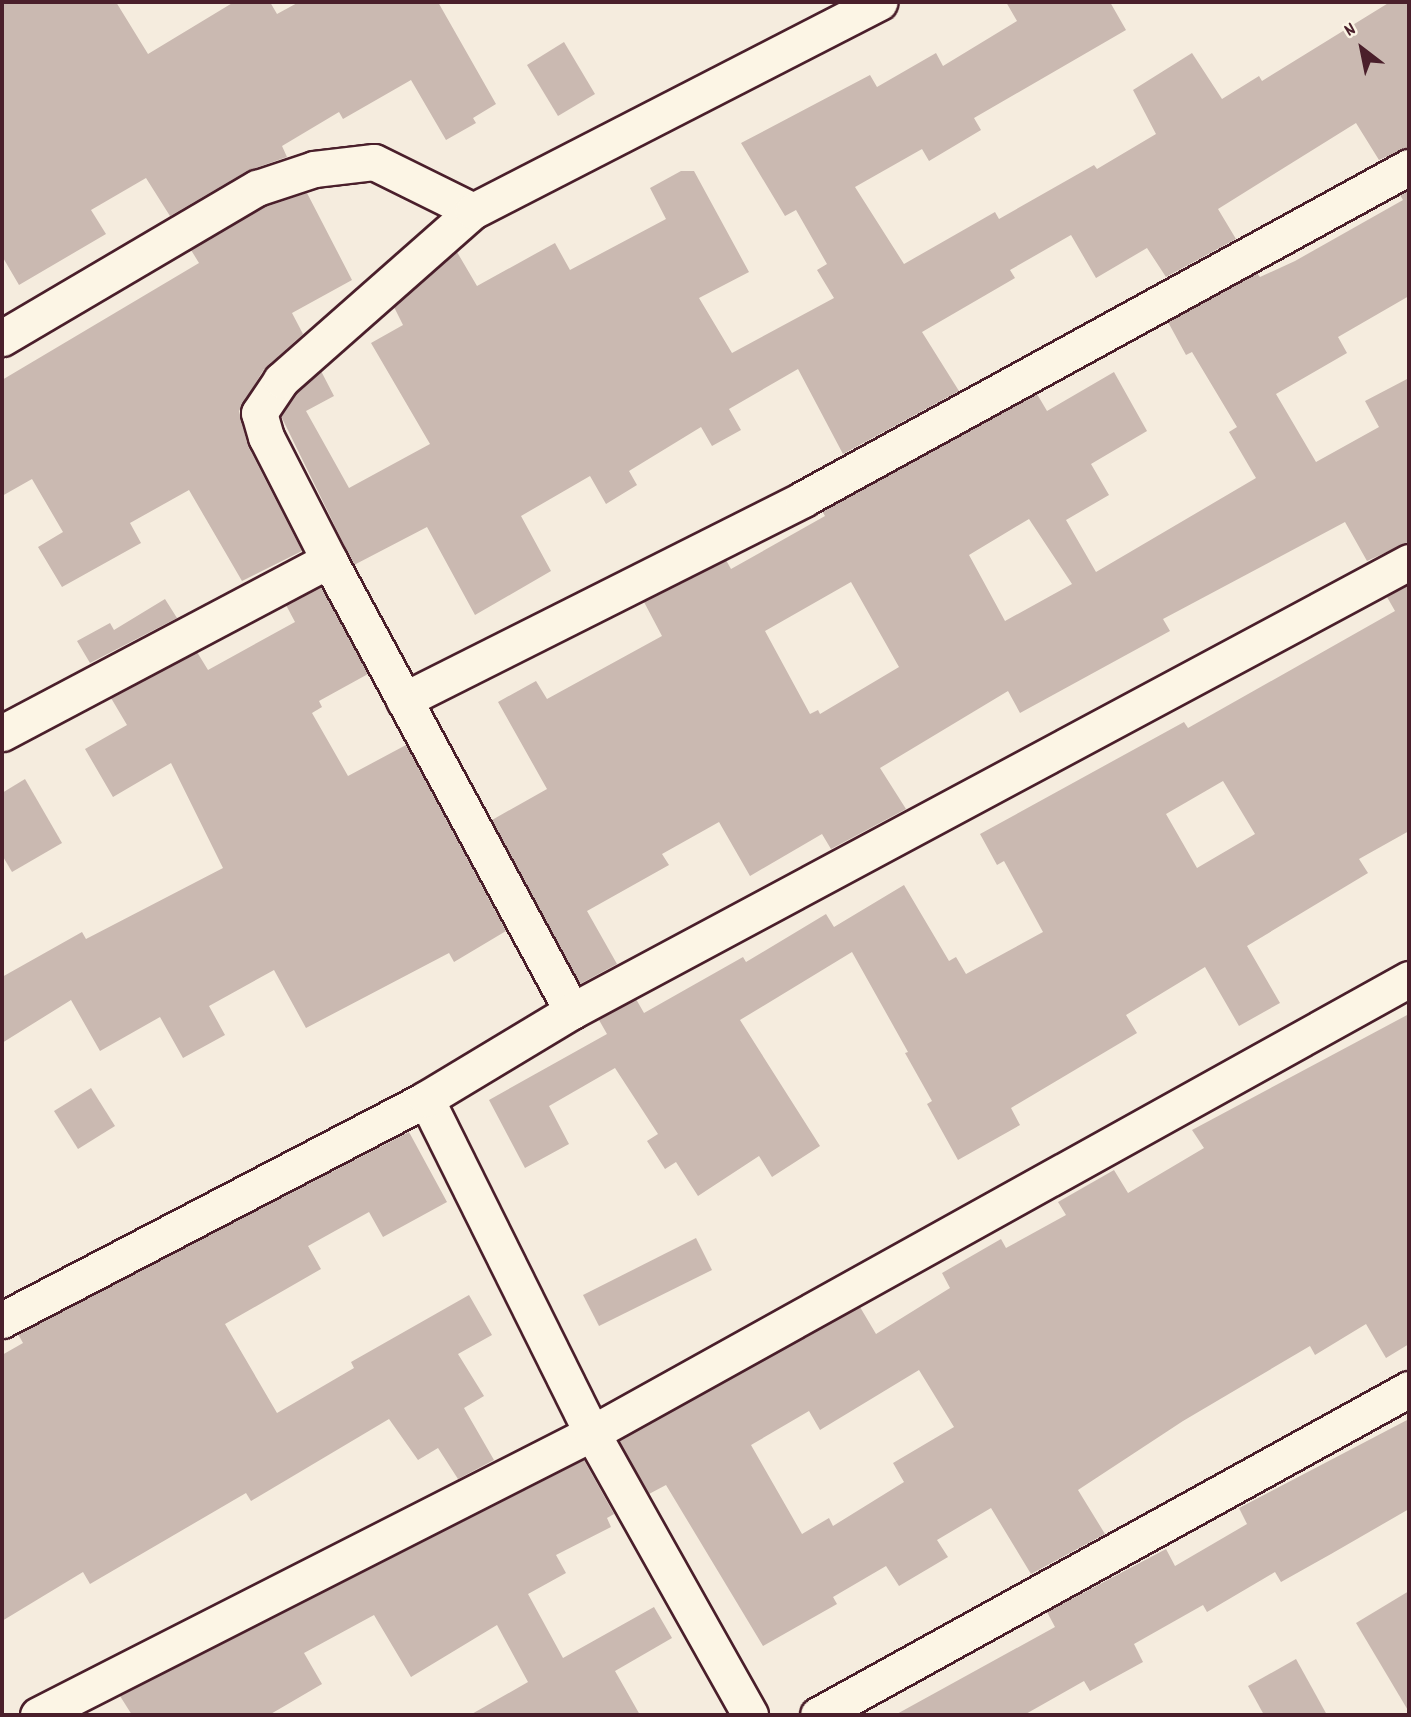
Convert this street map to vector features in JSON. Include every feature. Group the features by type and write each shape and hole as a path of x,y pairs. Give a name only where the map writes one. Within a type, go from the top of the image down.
{"street":[{"path":"572,1011 329,560 266,438 259,413 281,380 473,211 879,2"},
{"path":"2,338 257,188 314,169 374,162 473,211"},
{"path":"404,699 803,499 1409,167"},
{"path":"2,733 329,560"},
{"path":"2,1320 426,1099 572,1011 1409,562"},
{"path":"38,1715 592,1433 1409,979"},
{"path":"426,1099 592,1433 750,1715"},
{"path":"818,1715 1409,1389"}],"building":[{"path":"2,2 116,2 148,54 234,2 270,2 277,14 299,2 438,2 496,104 473,118 476,123 446,140 411,80 343,119 339,112 282,146 287,157 247,171 170,216 146,178 91,210 106,234 19,285 2,256"},
{"path":"1006,2 1110,2 1126,30 974,118 981,130 929,161 922,149 855,187 904,264 995,212 999,219 1094,165 1097,169 1156,134 1133,90 1192,53 1222,99 1259,76 1262,81 1390,2 1409,2 1409,147 1379,160 1356,123 1218,209 1236,239 1166,277 1147,248 1096,278 1071,235 1010,270 1015,278 922,332 959,391 843,454 798,369 729,409 741,430 712,446 701,427 629,471 637,485 606,504 590,476 521,516 551,571 475,615 427,527 354,565 281,416 296,393 321,371 334,396 306,411 349,488 430,444 371,343 403,325 394,307 457,252 477,286 555,243 570,270 666,219 650,188 681,171 694,171 749,272 699,298 732,353 834,298 817,270 827,264 796,210 785,216 741,143 870,75 877,87 936,53 943,66 1017,21"},
{"path":"564,42 595,94 558,116 527,65"},
{"path":"1409,190 1409,296 1338,337 1347,353 1276,394 1316,462 1379,427 1365,401 1409,378 1409,542 1367,561 1345,522 1163,619 1170,631 1020,713 1008,691 880,768 906,809 831,849 822,834 750,876 719,822 662,854 669,865 587,911 617,964 580,984 492,820 547,789 498,702 536,681 547,699 662,636 644,602 726,560 731,569 825,516 822,511 1037,394 1047,411 1114,372 1147,431 1091,464 1109,495 1066,520 1096,572 1256,478 1229,432 1237,427 1192,352 1186,355 1168,322 1257,273 1260,277 1295,261 1403,200 1400,195","holes":["1029,519 1072,584 1005,621 969,555","851,582 899,667 820,714 818,710 810,714 765,631"]},
{"path":"307,193 352,280 292,313 303,334 264,369 239,411 248,446 302,551 242,581 189,490 130,523 141,543 62,587 38,547 63,532 32,479 2,496 2,380 199,263 191,250 265,206"},
{"path":"1409,585 1409,831 1359,859 1368,873 1247,946 1280,1003 1239,1026 1205,967 1126,1015 1137,1033 1011,1108 1020,1125 958,1160 927,1104 932,1101 905,1053 908,1052 852,952 740,1020 820,1146 772,1177 759,1156 698,1196 676,1162 665,1169 647,1141 658,1134 615,1068 549,1106 569,1144 525,1168 489,1100 607,1034 599,1020 636,999 644,1013 743,957 746,962 826,914 834,927 904,885 949,961 956,957 966,974 1043,932 1004,861 997,865 980,834 1184,722 1188,728 1395,611 1387,597","holes":["1223,781 1255,834 1197,868 1166,814"]},
{"path":"321,587 368,674 319,701 322,707 312,713 348,776 406,745 506,931 454,962 449,953 306,1028 274,970 209,1006 225,1035 183,1058 160,1017 100,1051 71,1000 2,1043 2,977 82,932 86,939 223,868 171,763 113,797 85,749 127,725 111,698 197,652 208,670 295,622 286,605"},
{"path":"165,599 177,618 90,663 77,641 110,623 114,630"},
{"path":"25,779 62,843 12,872 2,855 2,793"},
{"path":"1409,1014 1409,1344 1386,1358 1366,1324 1315,1355 1310,1346 1183,1421 1078,1490 1105,1534 1031,1574 991,1508 937,1540 948,1557 899,1586 886,1566 833,1597 837,1604 763,1646 666,1485 649,1494 619,1441 860,1307 876,1334 950,1288 942,1273 1001,1239 1006,1248 1066,1215 1058,1202 1114,1170 1128,1193 1204,1148 1192,1130","holes":["919,1370 954,1427 893,1463 904,1482 833,1526 829,1518 802,1534 751,1445 809,1411 820,1430"]},
{"path":"91,1088 115,1126 78,1149 54,1111"},
{"path":"409,1132 447,1202 383,1237 369,1212 308,1246 321,1269 225,1324 277,1413 354,1368 351,1362 469,1295 492,1335 458,1354 484,1396 464,1408 494,1460 458,1479 438,1448 418,1460 389,1419 251,1501 246,1493 90,1584 83,1572 2,1621 2,1355 23,1343 18,1334"},
{"path":"696,1238 712,1270 599,1326 583,1295"},
{"path":"1409,1419 1409,1509 1331,1554 1281,1582 1275,1572 1207,1612 1203,1605 1134,1644 1143,1662 1090,1691 1084,1681 1024,1715 895,1715 1055,1627 1047,1612 1166,1549 1175,1566 1247,1524 1239,1508"},
{"path":"584,1460 614,1514 607,1518 611,1527 556,1555 566,1573 528,1594 563,1658 654,1607 672,1638 615,1671 640,1715 470,1715 528,1682 497,1625 411,1677 374,1615 304,1653 322,1684 269,1715 132,1715 120,1696"},
{"path":"1409,1591 1409,1712 1356,1623"},
{"path":"1296,1659 1327,1715 1264,1715 1248,1686"}]}
